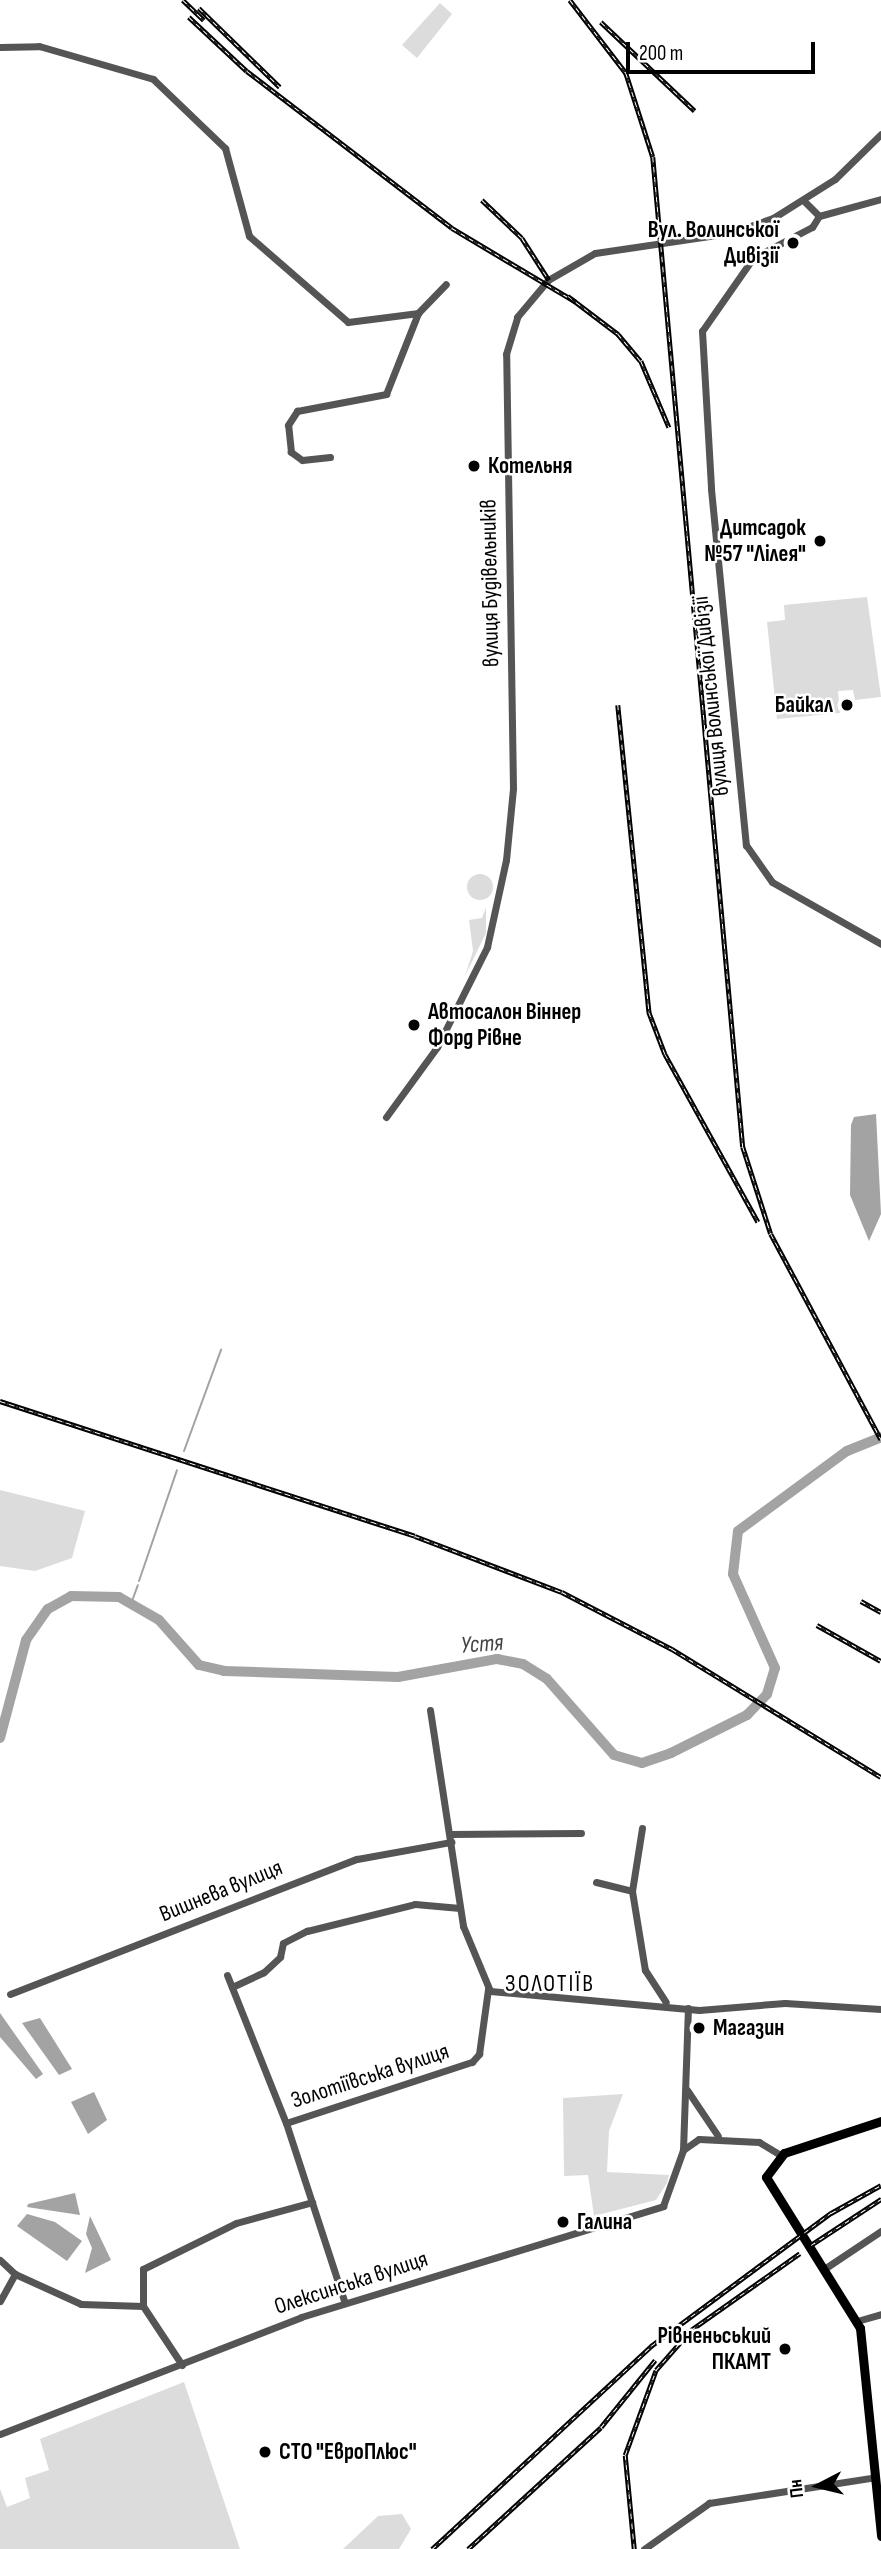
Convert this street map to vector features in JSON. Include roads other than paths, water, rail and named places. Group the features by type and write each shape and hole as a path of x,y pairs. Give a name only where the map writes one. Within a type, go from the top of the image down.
{"main road":[{"path":"881,2122 781,2155 766,2177 778,2202 857,2321 881,2536"}],"street":[{"path":"0,47 38,47 153,79 225,148 243,225 264,251 348,322 418,313"},
{"name":"вулиця Будівельників","path":"386,1117 437,1047 482,958 506,860 513,789 506,354 517,317 548,280 595,253 744,230 804,201 881,134"},
{"path":"804,201 819,216 881,199"},
{"name":"вулиця Волинської Дивізії","path":"819,216 812,227 753,258 702,331 711,489 746,845 772,882 881,944"},
{"path":"330,457 302,460 291,452 288,425 296,411 386,394 418,313 446,284"},
{"path":"430,1710 460,1908 475,1968 488,1989 511,1996 666,2003 688,2008 785,2003 881,2009"},
{"path":"642,1828 632,1891 645,1970 666,2003"},
{"name":"Вишнева вулиця","path":"10,1994 357,1859 451,1838 581,1833"},
{"path":"597,1882 632,1891"},
{"path":"232,1987 264,1972 280,1957 283,1943 307,1931 415,1904 460,1908"},
{"name":"Золотіївська вулиця","path":"227,1975 286,2123 345,2303"},
{"name":"Золотіївська вулиця","path":"286,2123 472,2062 479,2054 488,1989"},
{"path":"688,2008 687,2090 718,2137"},
{"name":"Олексинська вулиця","path":"0,2434 345,2303 663,2206 683,2150 687,2090"},
{"path":"683,2150 718,2137 759,2142 781,2155"},
{"path":"182,2365 143,2306 143,2269 155,2260 236,2223 312,2202"},
{"path":"821,2265 881,2231"},
{"path":"0,2260 15,2273 81,2304 143,2306"},
{"path":"0,2301 15,2273"},
{"path":"857,2321 881,2314"},
{"path":"644,2549 709,2503 876,2477"}],"waterway":[{"path":"184,1451 221,1350"},
{"name":"Устя","path":"0,1738 26,1640 48,1609 71,1596 119,1597 159,1620 199,1665 224,1671 398,1677 497,1659 523,1664 547,1679 614,1755 642,1763 671,1753 747,1715 767,1694 775,1668 733,1574 738,1531 847,1451 881,1437"},
{"path":"139,1581 177,1470"},
{"path":"131,1604 138,1585"}],"railway":[{"path":"183,0 204,20"},
{"path":"570,0 626,73 653,157 743,1147 771,1234 881,1439"},
{"path":"199,8 280,87"},
{"path":"189,17 247,71 452,228 576,302"},
{"path":"601,22 695,111"},
{"path":"482,200 522,238 549,280"},
{"path":"568,296 618,334 641,361 669,427"},
{"path":"618,705 649,1012 665,1054 758,1222"},
{"path":"0,1401 415,1536 562,1592 672,1649 881,1777"},
{"path":"861,1601 881,1612"},
{"path":"817,1625 881,1661"},
{"path":"432,2549 651,2346 831,2213 881,2185"},
{"path":"811,2245 881,2199"},
{"path":"634,2549 625,2455 656,2370 691,2330 800,2253"},
{"path":"468,2549 601,2427 655,2360"}],"place":[{"name":"Вул. Волинської Дивізії","path":"793,243"},
{"name":"Котельня","path":"474,466"},
{"name":"Дитсадок №57 \"Лілея\"","path":"820,541"},
{"name":"Байкал","path":"847,705"},
{"name":"Автосалон Віннер Форд Рівне","path":"414,1025"},
{"name":"Магазин","path":"699,2028"},
{"name":"Галина","path":"563,2222"},
{"name":"Рівненьський ПКАМТ","path":"785,2349"},
{"name":"СТО \"ЕвроПлюс\"","path":"265,2452"}],"district":[{"name":"ЗОЛОТІЇВ","path":"550,1984"}]}
